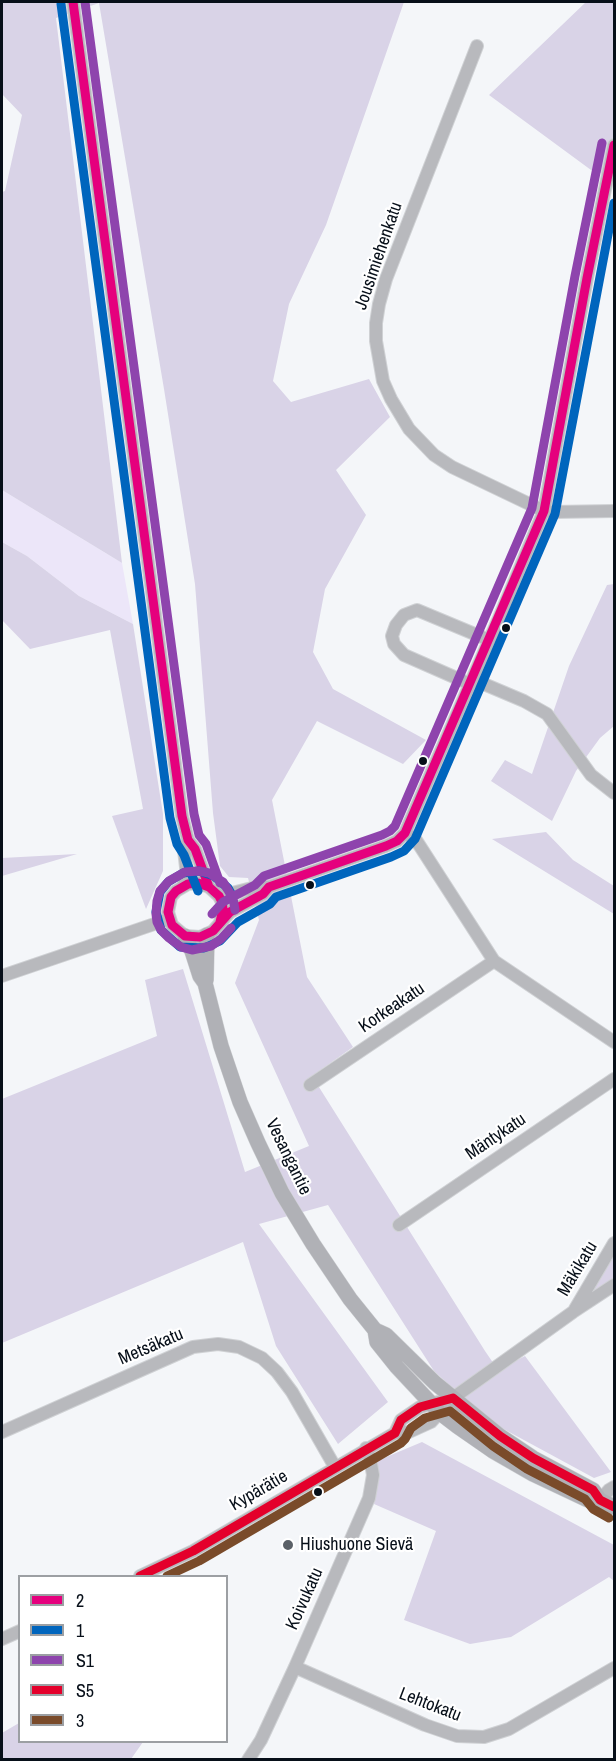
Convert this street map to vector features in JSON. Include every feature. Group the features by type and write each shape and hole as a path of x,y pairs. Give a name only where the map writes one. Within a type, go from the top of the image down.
{"main road":[{"name":"Vesangantie","path":"205,983 207,935"},
{"name":"Vesangantie","path":"185,936 200,976 205,983 221,1046 240,1102 282,1193 350,1299 375,1330 386,1335 435,1383 500,1436 533,1458 593,1490 600,1500"},
{"name":"Vesangantie","path":"375,1330 377,1342 436,1408 493,1451 533,1474 588,1500 600,1500 615,1507"}],"street":[{"path":"73,2 182,816 188,840 195,849 212,889 222,902 220,922"},
{"name":"Jousimiehenkatu","path":"477,46 386,279 376,323 379,362 383,381 398,413 409,429 434,455 452,467 544,511"},
{"path":"183,886 198,883 222,894 260,886 269,887 386,846 397,841 405,833 544,511 585,289 615,144"},
{"path":"544,511 615,511"},
{"path":"489,640 417,610 404,615 396,625 392,636 394,644 404,655 524,701 547,714 591,775 615,793"},
{"path":"405,833 416,840 495,961 615,1042"},
{"path":"188,840 184,850 187,876 183,886 171,897 168,912 169,919 176,929 185,936 192,938 207,935 230,912 263,894 269,887"},
{"path":"2,976 169,919"},
{"name":"Korkeakatu","path":"310,1085 495,961"},
{"name":"Mäntykatu","path":"399,1225 615,1079"},
{"name":"Mäkikatu","path":"573,1312 615,1244"},
{"name":"Kypärätie","path":"395,1433 401,1420 420,1407 436,1408 453,1398 573,1312 615,1286"},
{"name":"Metsäkatu","path":"2,1432 193,1347 218,1344 239,1347 262,1358 277,1372 292,1392 335,1467"},
{"name":"Kypärätie","path":"142,1575 193,1551 366,1448 395,1433 409,1432 431,1422 436,1408"},
{"name":"Koivukatu","path":"248,1760 261,1740 295,1667 369,1498 373,1475 366,1448"},
{"path":"600,1500 615,1487"},
{"path":"2,1639 18,1632"},
{"name":"Lehtokatu","path":"295,1667 425,1725 458,1736 484,1737 509,1729 615,1668"}],"shaded area":[{"path":"2,2 404,2 326,225 289,304 273,381 291,402 369,379 390,417 336,470 366,515 325,589 313,652 333,689 426,740 403,764 317,721 272,800 307,977 353,1047 312,1076 498,1370 525,1356 611,1472 594,1478 487,1420 434,1371 328,1205 259,1224 388,1402 338,1444 276,1346 243,1242 2,1343 2,1099 157,1036 145,980 183,969 245,1172 309,1146 235,983 259,920 248,878 229,877 220,866 213,813 195,584 99,3 56,18 122,563 2,490 2,192 5,191 22,115 2,94"},
{"path":"586,2 614,2 614,177 591,170 489,95"},
{"path":"2,490 122,563 133,624 79,596 27,556 2,542"},
{"path":"2,542 27,556 79,596 133,624 163,814 163,871 146,909 112,816 143,809 110,630 30,649 2,620"},
{"path":"614,584 614,726 600,738 576,771 552,821 491,781 505,760 532,774 569,666 607,585"},
{"path":"546,832 573,860 614,886 614,914 492,839"},
{"path":"77,854 2,876 2,858"},
{"path":"614,1254 614,1280 587,1298"},
{"path":"422,1442 614,1545 614,1581 609,1577 511,1637 470,1644 404,1620 436,1531 374,1504 378,1477 377,1461"},
{"path":"18,1724 18,1743 142,1743 131,1759 2,1759 2,1733"}],"transit line":[{"name":"2","path":"73,2 182,816 188,840 195,849 209,887"},
{"name":"S1","path":"85,2 194,814 199,835 206,844 220,883"},
{"name":"1","path":"61,4 170,818 177,844 184,855 198,891"},
{"name":"S1","path":"212,914 223,902 255,885 264,876 382,835 395,826 532,508 602,143"},
{"name":"2","path":"220,922 222,902 209,887 198,883 188,884 171,897 168,912 172,925 185,936 200,937 213,931 230,912 263,894 269,887 386,846 397,841 405,833 544,511 614,145"},
{"name":"1","path":"233,897 228,888 214,876 199,871 183,873 168,882 160,892 156,912 161,930 180,947 204,948 220,941 238,922 270,904 276,897 391,857 404,851 415,839 555,514 614,203"},
{"name":"S1","path":"231,928 211,946 192,950 181,947 161,930 157,922 157,901 160,891 169,881 185,872 199,871 209,873 223,882 233,898 235,910"},
{"name":"S5","path":"142,1575 193,1551 395,1433 401,1420 420,1407 453,1398 500,1436 533,1458 593,1490 600,1500 614,1507"},
{"name":"3","path":"169,1575 199,1561 401,1443 411,1428 425,1418 450,1411 493,1446 527,1469 585,1499 593,1509 609,1518"}],"place":[{"name":"Hiushuone Sievä","path":"288,1545"}]}
